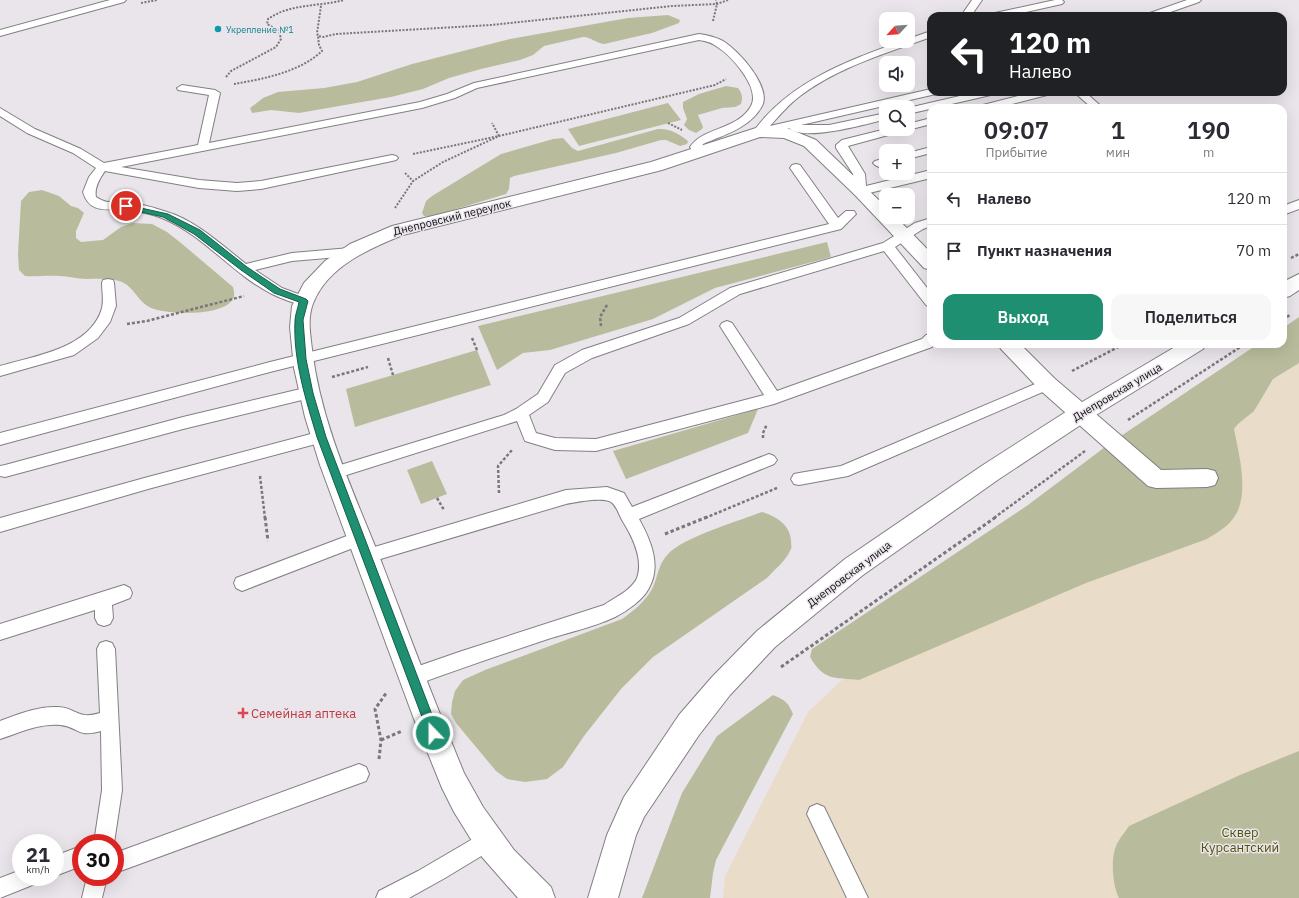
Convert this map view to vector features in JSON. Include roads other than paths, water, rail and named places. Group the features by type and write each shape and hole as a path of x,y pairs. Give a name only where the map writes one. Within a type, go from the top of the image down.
{"street":[{"name":"Днепровский переулок","path":"540,898 521,881 488,840 456,787 428,720 364,547 334,473 322,437 308,388 302,359 299,320 304,301 322,274 350,252 370,241 398,230 656,166 759,132"},
{"path":"759,132 787,134 810,142 861,191 927,260"},
{"path":"1287,288 1299,281"},
{"path":"1012,348 1047,384 1080,414 1156,479 1207,478"},
{"name":"Днепровская улица","path":"603,898 622,835 634,807 689,725 721,686 766,639 854,568 991,472 1080,414 1189,348"}],"lane":[{"path":"0,33 121,0"},
{"path":"969,12 977,0"},
{"path":"1162,12 1196,0"},
{"path":"1013,12 1059,2"},
{"path":"759,132 781,108 802,90 847,65 927,35"},
{"path":"304,301 277,291 244,269 197,232 165,215 126,206 106,207 91,199 89,192 95,177 102,167 422,104 451,96 474,86 699,37 714,40 731,51 752,78 758,88 759,97 758,104 743,121 699,142 696,147 698,152"},
{"path":"182,88 217,88 203,146"},
{"path":"759,132 927,93"},
{"path":"939,104 974,96"},
{"path":"999,104 1032,96"},
{"path":"1084,96 1093,104"},
{"path":"915,109 927,107"},
{"path":"0,111 31,131 77,151 102,167 199,184 237,187 261,185 392,158"},
{"path":"781,126 805,130 830,128 879,118"},
{"path":"915,125 927,122"},
{"path":"879,134 846,142 842,145 842,148 859,174 861,191 927,175"},
{"path":"915,154 927,151"},
{"path":"796,168 837,226"},
{"path":"1287,209 1299,204"},
{"path":"0,440 302,359 837,226 850,214"},
{"path":"334,473 508,419 522,413 543,398 560,369 582,356 684,321 735,291 887,246 918,226 927,223"},
{"path":"887,246 927,297"},
{"path":"244,269 292,257 350,252"},
{"path":"0,371 69,351 93,334 103,322 110,306 108,283"},
{"path":"727,326 774,398"},
{"path":"522,413 530,437 555,444 596,446 774,398 927,343"},
{"path":"799,479 843,472 1047,384"},
{"path":"6,471 183,424 308,388"},
{"path":"0,525 322,437"},
{"path":"628,516 769,460"},
{"path":"242,583 364,547 424,540 566,497 607,494 618,498 643,544 646,563 645,580 630,598 609,611 459,660 413,677"},
{"path":"0,632 124,593"},
{"path":"104,600 104,618"},
{"path":"105,834 112,790 106,649"},
{"path":"0,730 30,720 56,716 68,717 82,725 110,719"},
{"path":"124,860 359,774"},
{"path":"817,814 858,898"},
{"path":"386,898 416,885 488,840"},
{"path":"0,888 12,883"},
{"path":"92,898 95,886"}],"place":[{"name":"Укрепление №1","path":"218,29"},
{"name":"Семейная аптека","path":"243,713"}],"park label":[{"name":"Сквер Курсантский","path":"1240,840"}]}
